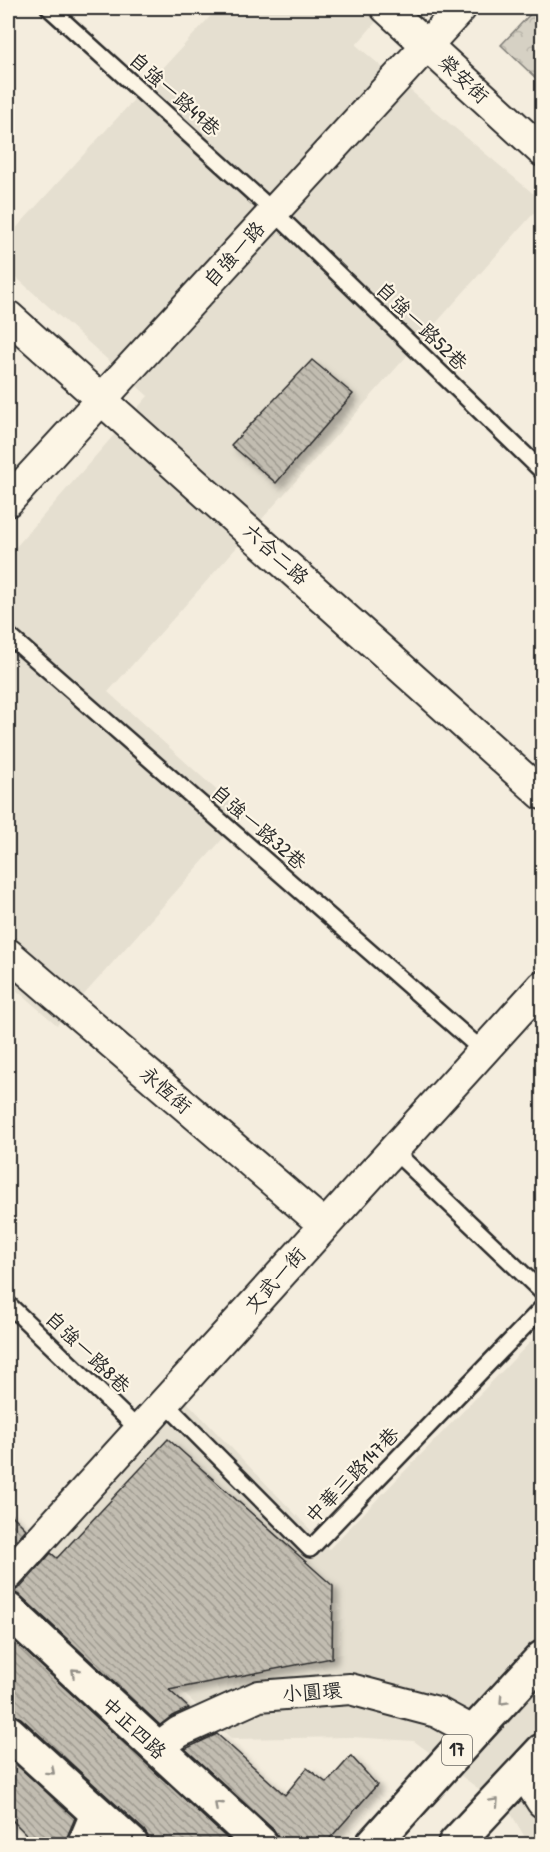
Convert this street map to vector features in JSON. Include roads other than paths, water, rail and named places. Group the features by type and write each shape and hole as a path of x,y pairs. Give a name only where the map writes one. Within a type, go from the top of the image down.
{"street":[{"name":"榮安街","path":"386,8 543,151"},
{"name":"自強一路","path":"8,501 460,8"},
{"name":"六合二路","path":"8,316 543,794"},
{"name":"永恆街","path":"8,954 324,1225"},
{"name":"文武一街","path":"8,1575 543,986"},
{"name":"中正四路","path":"8,1611 261,1845"},
{"name":"17","path":"373,1845 543,1658"},
{"name":"小圓環","path":"157,1749 179,1732 259,1696 350,1689 437,1712 474,1732"},
{"path":"8,1732 131,1845"},
{"path":"533,1761 543,1802"},
{"path":"455,1845 533,1761"},
{"path":"84,1845 96,1813"}],"lane":[{"name":"自強一路49巷","path":"50,8 273,211"},
{"name":"自強一路52巷","path":"273,211 543,471"},
{"name":"自強一路32巷","path":"8,635 483,1051"},
{"path":"393,1150 543,1292"},
{"name":"自強一路8巷","path":"8,1304 139,1430"},
{"name":"中華三路147巷","path":"164,1402 310,1549 543,1308"}]}
